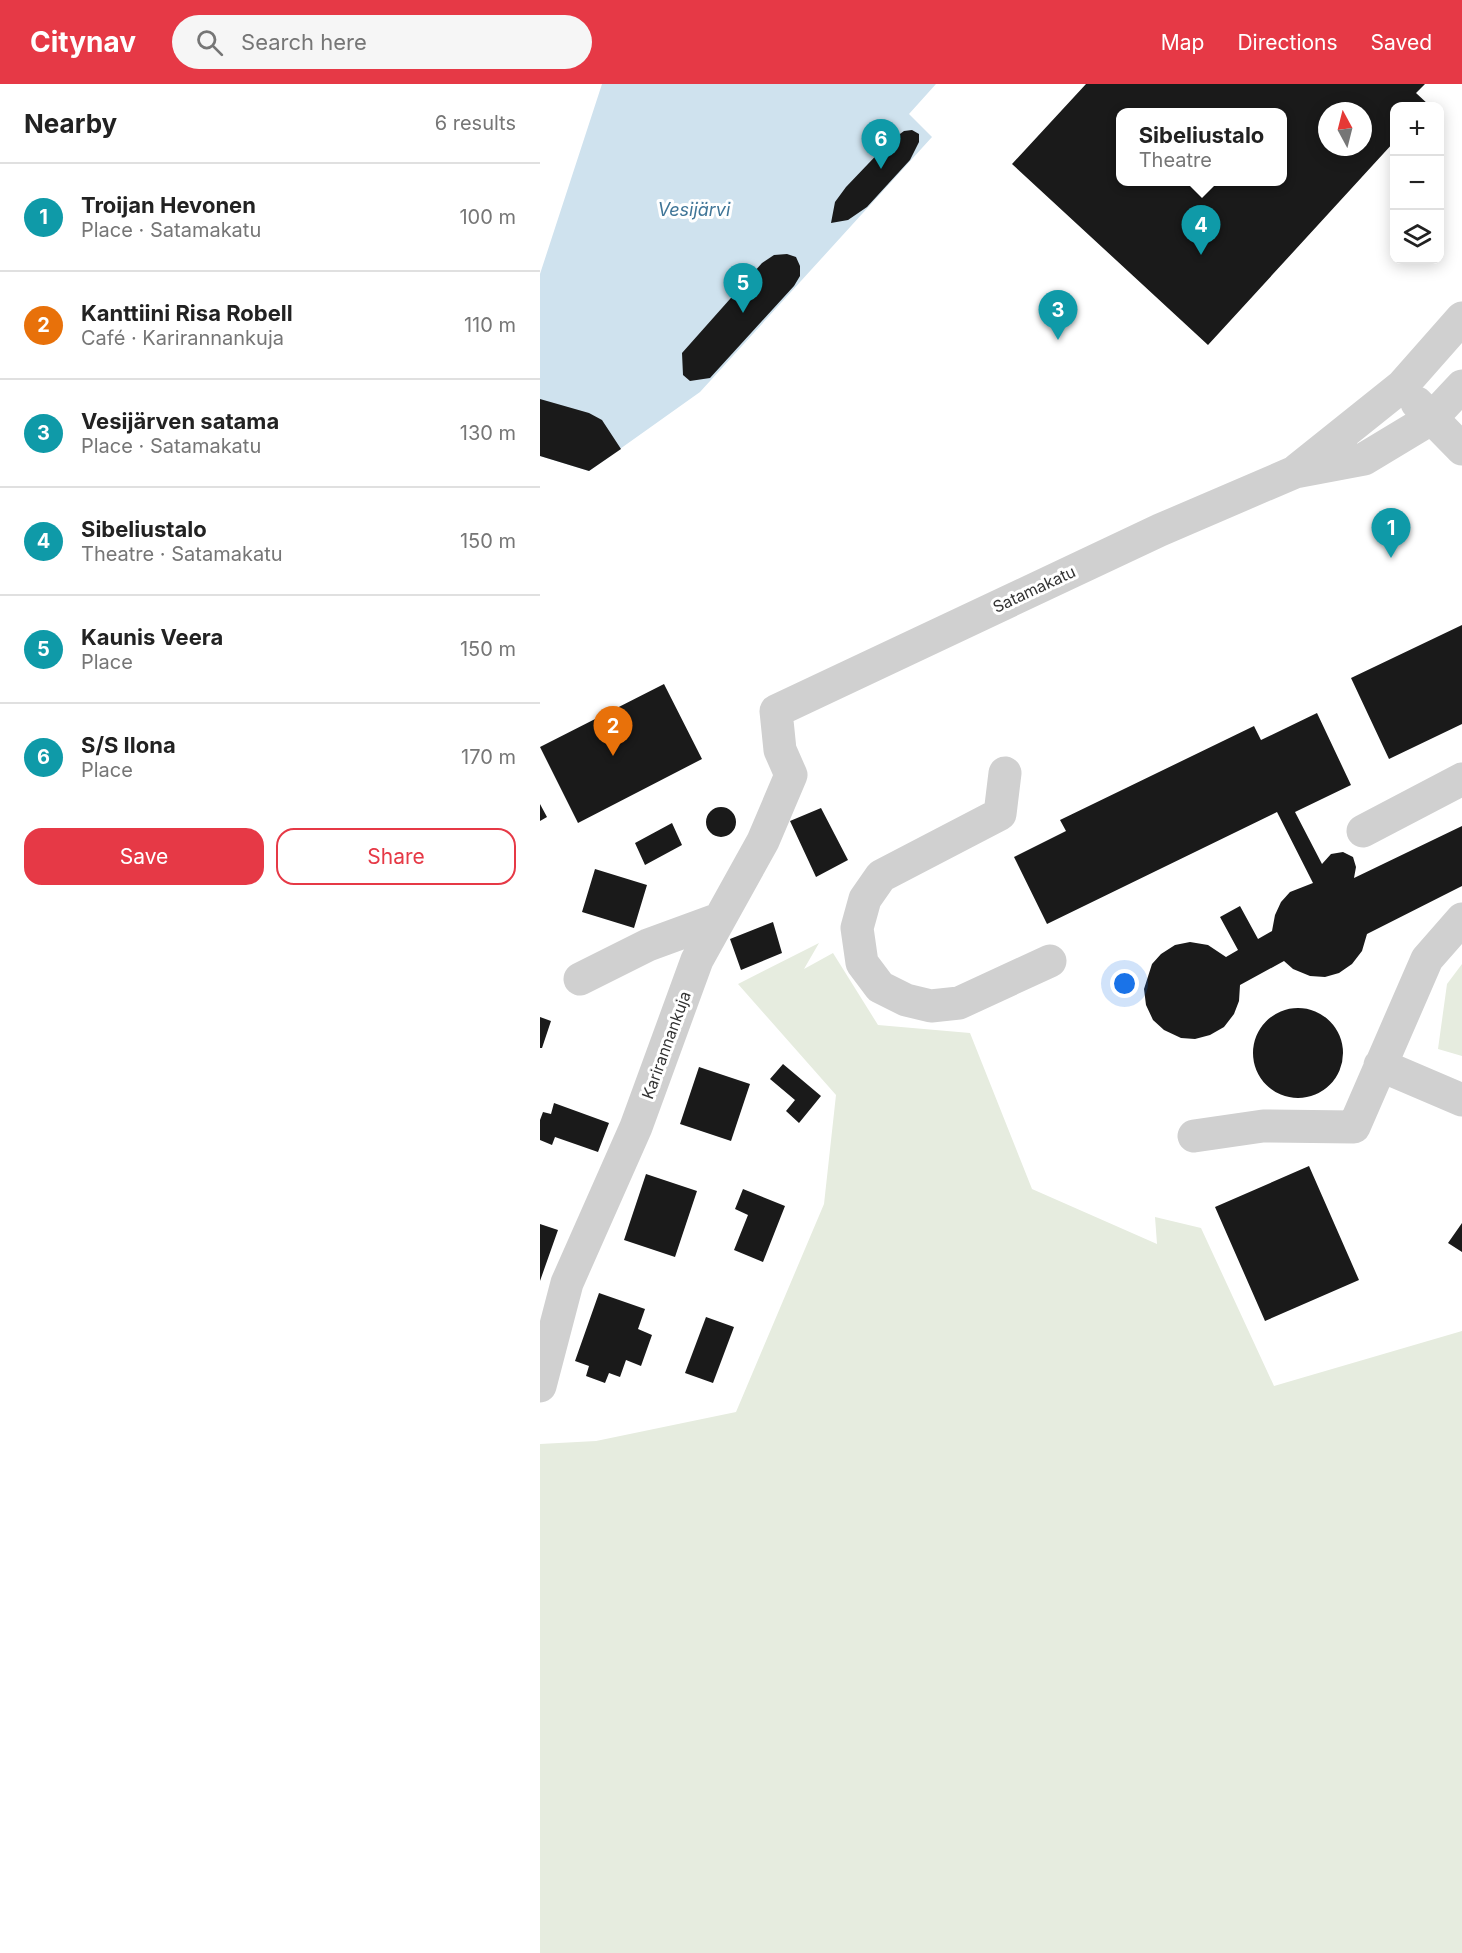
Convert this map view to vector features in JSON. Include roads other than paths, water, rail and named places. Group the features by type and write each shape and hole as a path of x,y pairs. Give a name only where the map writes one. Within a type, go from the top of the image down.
{"street":[{"name":"Satamakatu","path":"1295,472 1402,386 1462,318"},
{"path":"1402,386 1462,449"},
{"name":"Satamakatu","path":"776,711 1160,530 1295,472 1364,459 1432,418 1462,386"},
{"name":"Karirannankuja","path":"541,1379 567,1283 636,1127 697,960 763,841 791,775 780,750 776,711"},
{"path":"1005,773 1000,814 880,876 866,899 857,928 862,963 880,987 906,1000 931,1006 959,1003 1050,961"},
{"path":"1363,831 1462,779"},
{"path":"580,979 648,945 719,919"},
{"path":"1194,1136 1263,1126 1354,1127 1426,959 1462,919"},
{"path":"1380,1065 1462,1100"}],"water":[{"name":"Vesijärvi","path":"602,84 936,84 909,114 932,137 700,392 589,471 540,456 540,274"}],"place":[{"name":"S/S Ilona","path":"881,169"},
{"name":"Sibeliustalo","path":"1201,255"},
{"name":"Kaunis Veera","path":"743,313"},
{"name":"Vesijärven satama","path":"1058,340"},
{"name":"Troijan Hevonen","path":"1391,558"},
{"name":"Kanttiini Risa Robell","path":"613,756"}]}
